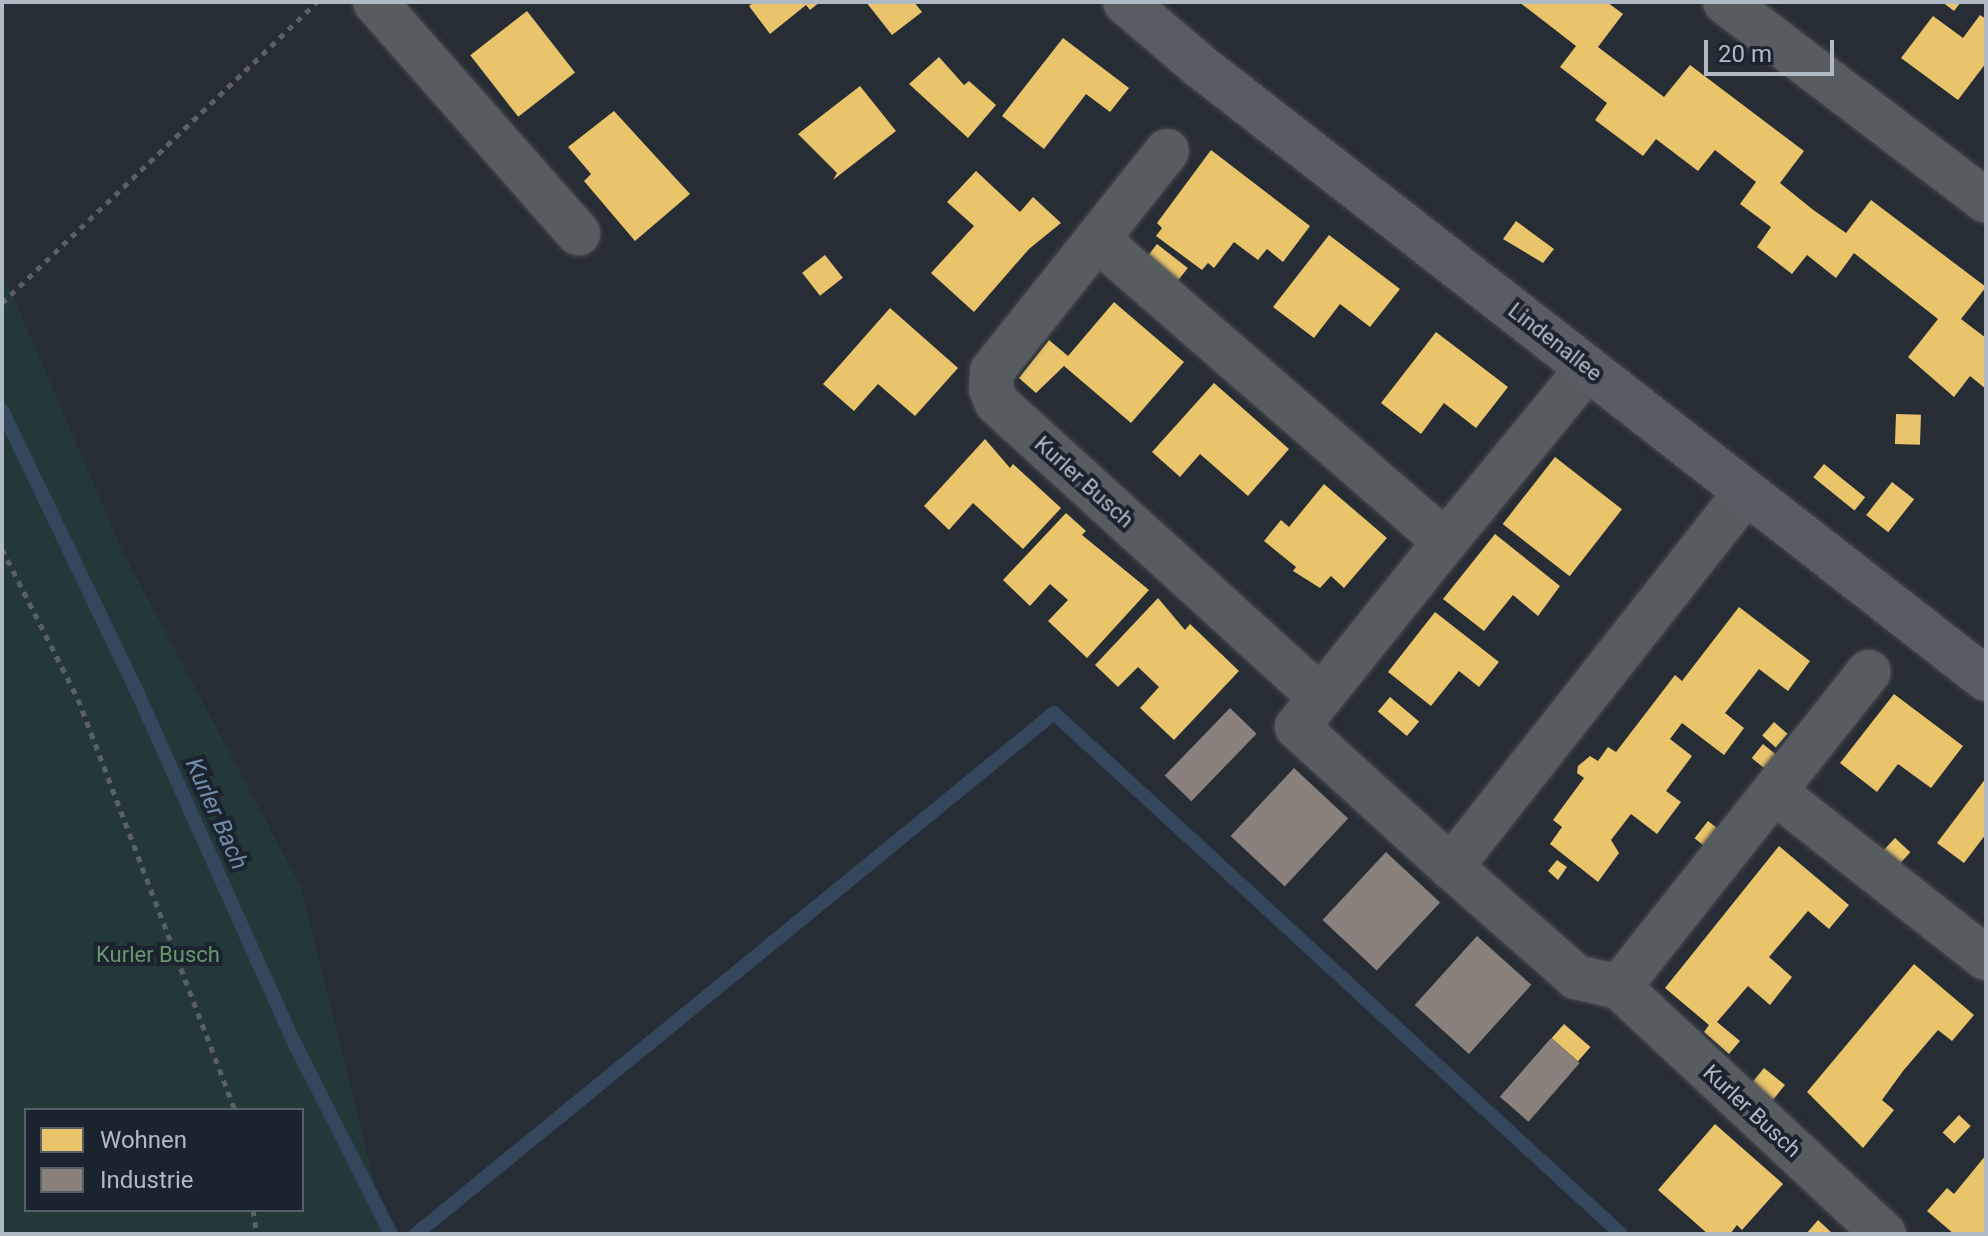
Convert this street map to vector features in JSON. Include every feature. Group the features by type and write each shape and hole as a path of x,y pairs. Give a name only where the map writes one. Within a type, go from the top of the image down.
{"main road":[{"name":"Lindenallee","path":"1125,2 1986,679"}],"street":[{"path":"375,2 578,233"},
{"path":"1725,2 1986,201"},
{"name":"Kurler Busch","path":"1167,151 992,371 997,403 1320,697"},
{"path":"1097,239 1445,542"},
{"name":"Kurler Busch","path":"1588,368 1297,727 1576,977 1619,987 1884,1234"},
{"path":"1451,867 1746,492"},
{"path":"1619,987 1869,672"},
{"path":"1776,793 1986,958"}],"path":[{"path":"2,303 317,2"},
{"path":"2,549 78,699 234,1108"},
{"path":"253,1212 257,1234"}],"green space":[{"name":"Kurler Busch","path":"2,271 122,550 301,887 387,1234 2,1234"}],"building: Wohnen":[{"path":"754,2 820,2 810,10 806,5 770,34 749,6"},
{"path":"866,2 914,2 922,12 892,35"},
{"path":"1519,2 1607,2 1623,14 1598,47 1664,97 1690,65 1804,151 1780,183 1812,209 1846,233 1871,200 1986,287 1961,319 1986,338 1986,389 1970,376 1954,397 1908,357 1938,319 1854,253 1836,278 1807,255 1792,274 1757,247 1771,227 1740,204 1756,182 1715,150 1698,171 1656,139 1643,156 1595,120 1607,103 1560,67 1576,46"},
{"path":"1942,2 1961,2 1954,11"},
{"path":"527,11 575,72 518,117 470,55"},
{"path":"1980,15 1986,19 1986,63 1958,100 1901,58 1933,16 1963,38"},
{"path":"1063,38 1129,88 1110,112 1086,94 1044,149 1002,116"},
{"path":"939,57 964,85 969,81 996,105 968,138 909,84"},
{"path":"860,86 896,131 833,180 837,173 798,134"},
{"path":"614,111 690,194 635,241 584,181 591,174 568,147"},
{"path":"1211,150 1310,226 1283,262 1267,249 1258,260 1234,242 1214,268 1208,263 1202,270 1156,236 1162,228 1157,223"},
{"path":"976,171 1020,212 1033,197 1061,223 1029,249 974,312 931,273 974,226 947,202"},
{"path":"1516,221 1554,249 1543,263 1503,239"},
{"path":"1329,235 1400,289 1370,327 1340,304 1314,338 1273,307"},
{"path":"1157,244 1188,268 1175,285 1144,261"},
{"path":"825,255 843,278 820,296 802,273"},
{"path":"1114,302 1184,362 1131,423 1064,366 1036,393 1019,378 1049,340 1068,356"},
{"path":"890,308 958,368 915,416 878,384 854,411 823,384"},
{"path":"1436,332 1508,387 1476,428 1444,403 1421,434 1381,403"},
{"path":"1214,383 1289,449 1248,496 1200,454 1180,477 1152,452"},
{"path":"1896,414 1921,415 1920,445 1895,444"},
{"path":"985,439 1010,468 1013,464 1061,508 1023,549 973,503 949,530 924,506"},
{"path":"1555,457 1622,509 1570,576 1503,524"},
{"path":"1824,464 1865,497 1854,511 1813,477"},
{"path":"1892,482 1914,499 1888,532 1866,515"},
{"path":"1324,484 1387,538 1344,588 1331,576 1320,588 1293,571 1296,567 1264,541 1281,520 1289,527"},
{"path":"1066,513 1086,531 1082,535 1149,590 1087,658 1048,621 1068,600 1050,584 1030,606 1003,580"},
{"path":"1495,534 1560,586 1538,616 1513,595 1484,631 1443,599"},
{"path":"1158,598 1185,630 1190,624 1239,671 1174,740 1140,708 1159,687 1138,667 1118,687 1095,665"},
{"path":"1739,607 1810,661 1788,691 1759,669 1725,713 1744,728 1724,755 1682,723 1670,739 1692,756 1666,791 1681,802 1657,834 1631,814 1611,840 1619,853 1598,882 1550,844 1562,827 1553,820 1584,778 1577,773 1578,766 1590,756 1598,761 1608,747 1616,752 1675,675 1682,681"},
{"path":"1435,612 1499,662 1479,687 1459,671 1431,706 1388,672"},
{"path":"1894,694 1963,746 1931,788 1898,764 1877,792 1840,763"},
{"path":"1390,697 1419,721 1407,736 1378,712"},
{"path":"1774,722 1788,734 1776,747 1762,736"},
{"path":"1763,744 1778,756 1766,770 1752,758"},
{"path":"1986,778 1986,834 1964,863 1937,843"},
{"path":"1708,821 1722,832 1709,849 1694,838"},
{"path":"1895,838 1910,852 1893,871 1877,857"},
{"path":"1779,846 1849,905 1829,929 1808,911 1769,957 1792,977 1770,1005 1748,986 1717,1022 1740,1041 1729,1054 1704,1032 1709,1025 1665,988"},
{"path":"1557,860 1567,867 1558,880 1548,871"},
{"path":"1914,964 1974,1015 1952,1041 1938,1030 1903,1071 1882,1100 1894,1110 1863,1148 1807,1092"},
{"path":"1564,1024 1590,1047 1578,1061 1552,1038"},
{"path":"1764,1068 1785,1085 1771,1103 1750,1086"},
{"path":"1959,1115 1971,1126 1954,1143 1943,1133"},
{"path":"1715,1124 1783,1184 1742,1230 1737,1225 1730,1234 1708,1234 1658,1190"},
{"path":"1986,1155 1986,1234 1954,1234 1927,1211 1947,1188 1954,1194"},
{"path":"1818,1220 1833,1234 1806,1234"}],"building: Industrie":[{"path":"1230,708 1257,734 1191,801 1165,776"},
{"path":"1294,768 1348,818 1285,886 1231,836"},
{"path":"1386,852 1440,902 1377,970 1323,920"},
{"path":"1477,936 1531,985 1469,1054 1415,1005"},
{"path":"1551,1038 1580,1063 1529,1122 1500,1097"}],"waterway":[{"name":"Kurler Bach","path":"2,410 139,696 290,1034 391,1234"},
{"path":"416,1234 1054,713 1621,1234"}]}
